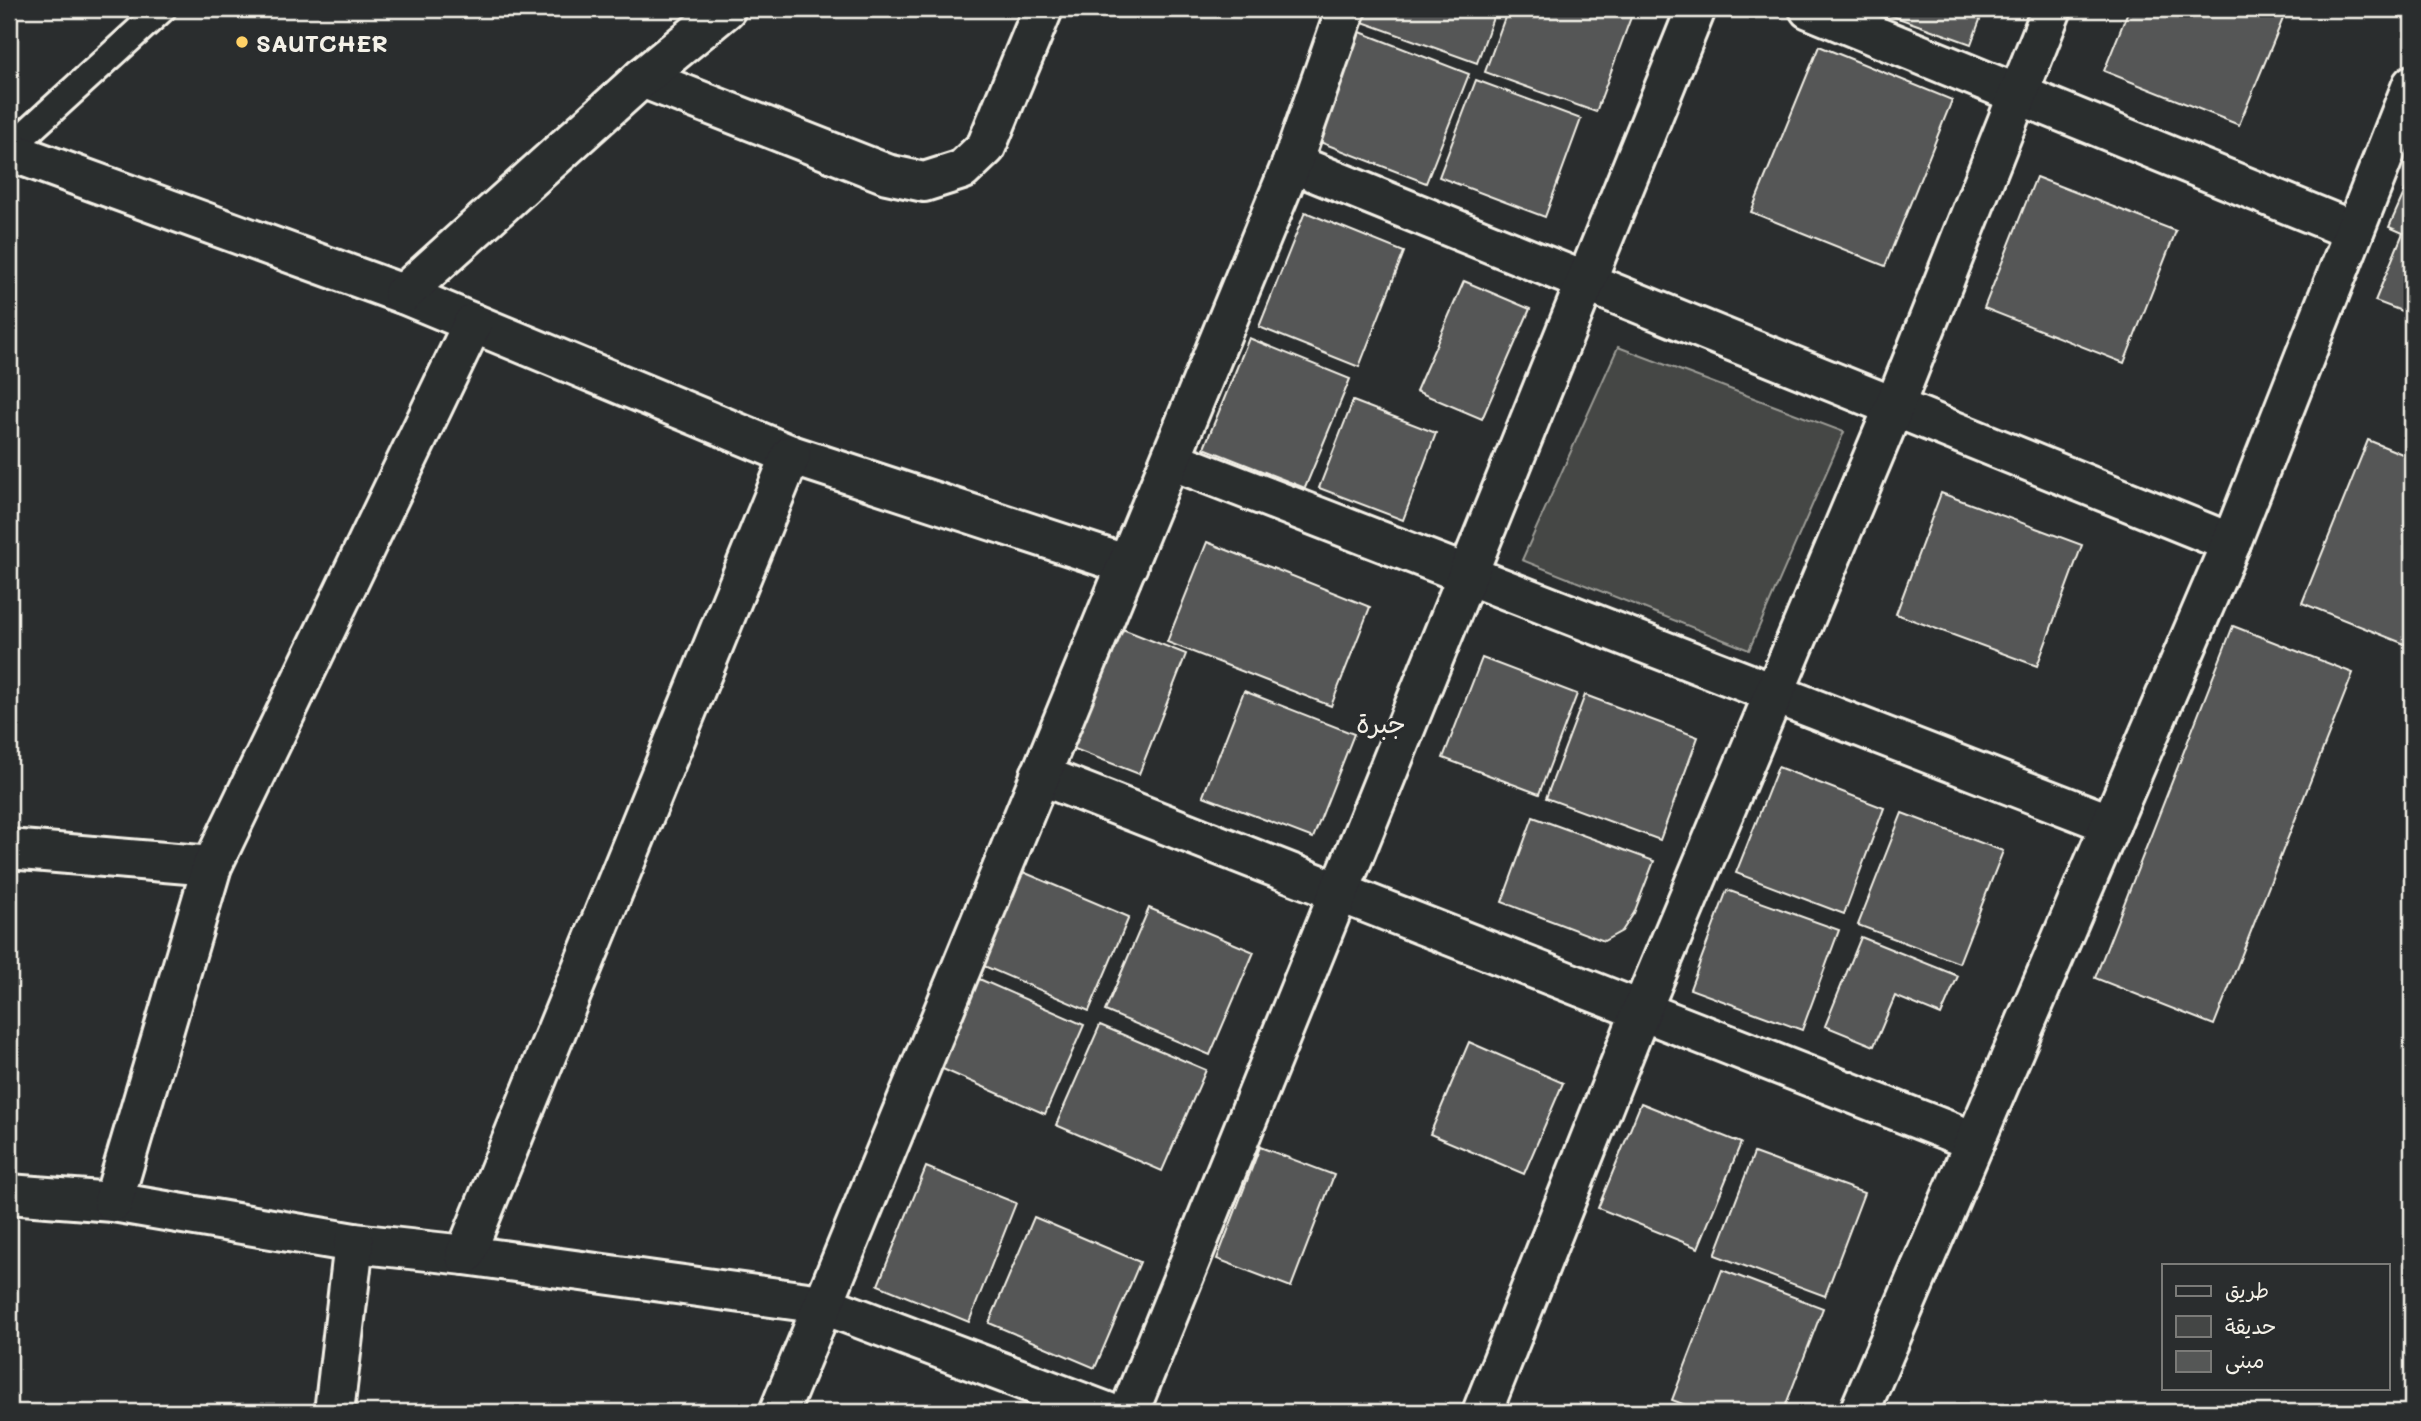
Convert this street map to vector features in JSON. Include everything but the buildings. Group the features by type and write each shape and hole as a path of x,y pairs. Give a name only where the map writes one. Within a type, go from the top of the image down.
{"street":[{"path":"402,294 642,78 726,9"},
{"path":"642,78 887,174 924,182 962,170 986,147 1043,9"},
{"path":"779,1412 1292,163 1346,9"},
{"path":"1129,1412 1696,9"},
{"path":"1809,9 2354,231"},
{"path":"1482,1412 1641,1011 1894,407 2052,9"},
{"path":"1859,1412 2231,543 2412,85"},
{"path":"9,150 402,294 791,455 1128,565"},
{"path":"1292,163 2231,543"},
{"path":"113,1202 212,866 473,323"},
{"path":"465,1255 791,455"},
{"path":"1171,460 2111,824"},
{"path":"1041,775 1974,1141"},
{"path":"9,849 212,866"},
{"path":"9,1194 113,1202 354,1243 465,1255 822,1304 1107,1412"},
{"path":"334,1412 354,1243"}],"lane":[{"path":"9,150 162,9"}],"green space":[{"path":"1618,347 1844,432 1749,650 1522,560"}],"place":[{"name":"SAUTCHER","path":"242,42"}],"district":[{"name":"جبرة","path":"1381,723"}]}
